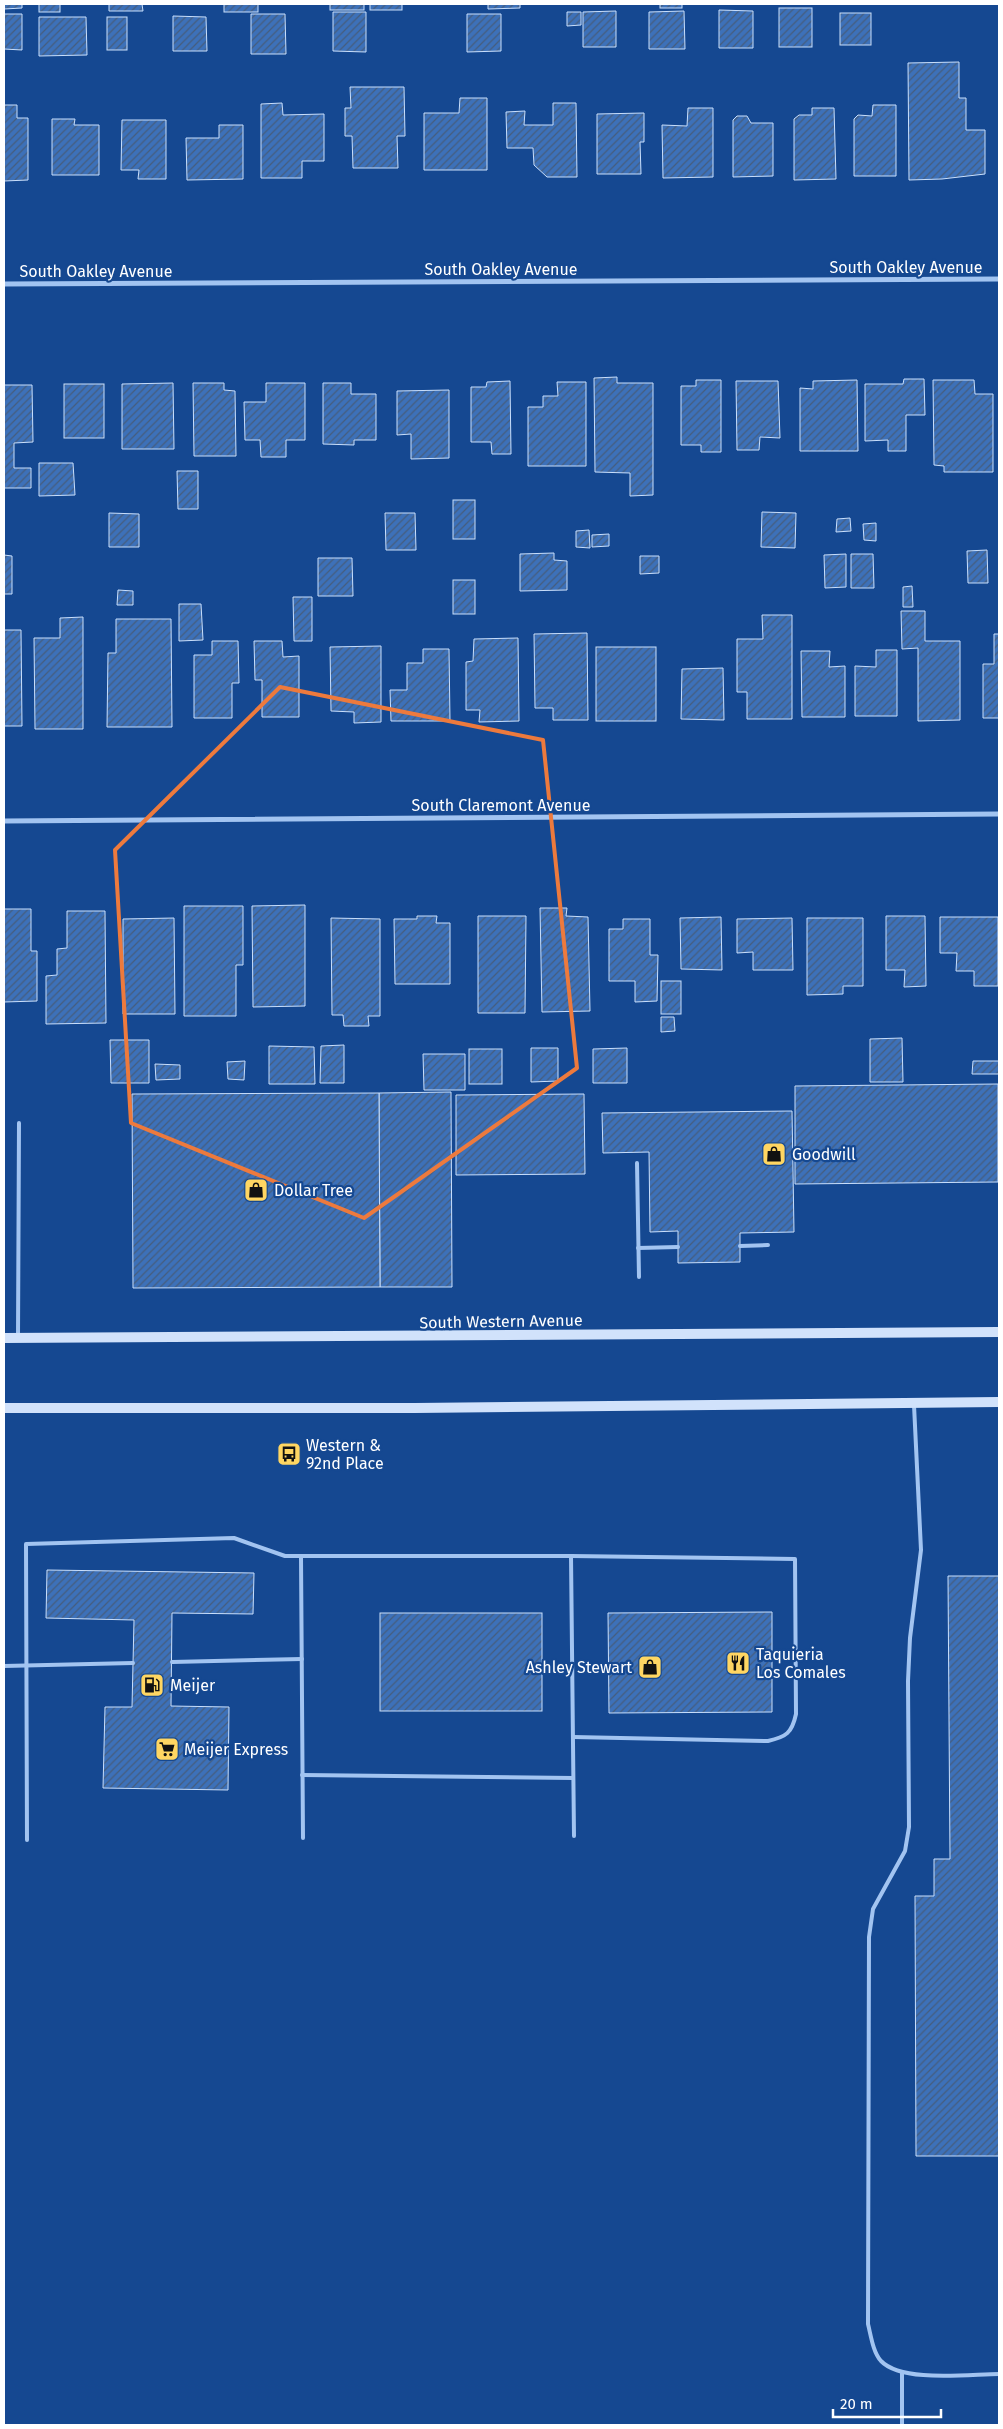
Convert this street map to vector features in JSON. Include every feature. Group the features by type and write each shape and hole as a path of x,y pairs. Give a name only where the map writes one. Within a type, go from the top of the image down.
{"main road":[{"name":"South Western Avenue","path":"4,1338 999,1332"},
{"path":"4,1408 415,1408 999,1402"}],"street":[{"name":"South Oakley Avenue","path":"4,284 999,279"},
{"name":"South Claremont Avenue","path":"4,821 999,814"}],"lane":[{"path":"18,1338 19,1123"},
{"path":"637,1163 639,1277"},
{"path":"740,1246 768,1245"},
{"path":"638,1248 678,1247"},
{"path":"914,1403 921,1550 910,1638 908,1681 909,1827 905,1851 873,1909 869,1937 868,2324 873,2345 880,2360 888,2367 916,2375 999,2374"},
{"path":"27,1840 26,1544 234,1538 285,1556 302,1557 571,1556 795,1559 796,1714 793,1727 783,1737 768,1741 573,1737"},
{"path":"571,1556 574,1836"},
{"path":"302,1557 303,1838"},
{"path":"172,1662 302,1659"},
{"path":"4,1666 133,1663"},
{"path":"302,1776 574,1778"},
{"path":"902,2372 902,2425"}],"highlighted area":[{"path":"280,687 543,740 577,1068 364,1218 131,1123 115,850"}],"building":[{"path":"4,4 22,4 22,8 4,9"},
{"path":"39,4 60,4 60,12 39,12"},
{"path":"109,4 142,4 143,11 109,11"},
{"path":"224,4 258,4 258,12 224,12"},
{"path":"330,4 364,4 364,10 330,10"},
{"path":"370,4 402,4 402,10 370,10"},
{"path":"488,4 520,4 520,8 488,9"},
{"path":"660,4 682,4 682,8 660,8"},
{"path":"779,8 812,8 812,47 779,47"},
{"path":"719,10 753,11 753,48 719,48"},
{"path":"616,11 616,47 583,47 583,12"},
{"path":"684,11 685,49 649,49 649,12"},
{"path":"333,12 366,12 366,52 333,51"},
{"path":"567,12 581,12 581,25 567,26"},
{"path":"840,13 871,13 871,45 840,45"},
{"path":"4,14 22,14 22,50 4,49"},
{"path":"251,14 285,14 286,54 251,54"},
{"path":"467,14 501,14 501,51 467,52"},
{"path":"173,16 206,17 207,51 173,51"},
{"path":"39,17 86,17 87,55 39,56"},
{"path":"107,17 127,17 127,50 107,50"},
{"path":"959,62 959,98 966,98 966,130 985,130 985,174 942,179 909,180 908,63"},
{"path":"350,87 404,87 405,136 397,136 398,168 353,168 352,136 345,136 345,108 351,108"},
{"path":"460,98 487,98 487,170 424,170 424,113 459,113"},
{"path":"282,103 283,115 324,114 324,161 302,161 302,178 261,178 261,104"},
{"path":"553,103 576,103 577,177 547,177 534,165 533,148 507,148 506,112 525,111 524,125 553,125"},
{"path":"4,105 17,105 17,118 28,118 28,180 4,181"},
{"path":"873,105 896,105 896,176 854,176 854,119 858,115 872,116"},
{"path":"688,108 713,108 713,177 663,178 662,125 687,126"},
{"path":"812,108 834,108 836,179 794,180 794,119 799,115 812,115"},
{"path":"644,113 644,142 640,142 641,174 597,174 597,114"},
{"path":"737,116 747,116 751,123 773,123 773,176 733,177 733,120"},
{"path":"52,119 75,119 74,125 99,125 99,175 52,175"},
{"path":"122,120 166,120 166,179 138,179 139,170 121,170"},
{"path":"219,125 243,125 243,179 187,180 186,138 219,138"},
{"path":"617,377 617,383 653,383 653,495 630,496 630,473 595,472 594,378"},
{"path":"904,379 924,379 925,415 906,415 906,451 888,451 888,440 865,441 865,384 903,384"},
{"path":"696,380 721,380 721,452 701,452 701,445 681,445 681,386 696,386"},
{"path":"857,380 858,451 800,451 800,388 813,389 813,381"},
{"path":"933,380 974,380 975,394 993,394 993,472 944,472 944,466 934,465"},
{"path":"510,381 511,454 492,454 491,442 471,442 471,387 486,387 487,382"},
{"path":"736,381 778,381 780,438 760,437 759,450 737,450"},
{"path":"557,382 586,382 586,466 528,466 528,407 543,407 543,396 558,396"},
{"path":"173,383 174,449 122,449 122,384"},
{"path":"193,383 224,383 224,390 235,391 236,456 194,456"},
{"path":"266,383 305,383 305,440 286,440 286,457 261,457 260,440 245,440 244,402 266,402"},
{"path":"323,383 351,383 351,394 376,394 376,440 354,440 354,445 323,444"},
{"path":"64,384 104,384 104,438 64,438"},
{"path":"4,385 32,385 33,442 14,443 14,468 31,468 31,488 4,488"},
{"path":"449,390 449,458 411,459 411,434 397,435 397,391"},
{"path":"39,463 73,463 75,495 39,496"},
{"path":"177,471 198,471 198,509 178,509"},
{"path":"453,500 475,500 475,539 453,539"},
{"path":"762,512 796,513 795,548 761,547"},
{"path":"109,513 139,514 139,547 109,547"},
{"path":"385,513 415,513 416,550 386,550"},
{"path":"850,518 851,531 836,532 837,519"},
{"path":"876,523 876,541 864,540 863,524"},
{"path":"589,530 590,548 576,547 576,531"},
{"path":"609,534 609,546 592,547 592,535"},
{"path":"987,550 988,583 968,583 967,551"},
{"path":"554,553 554,560 567,561 567,590 520,591 520,554"},
{"path":"846,554 846,587 825,588 824,555"},
{"path":"851,554 873,554 874,588 851,588"},
{"path":"4,555 12,556 12,594 4,594"},
{"path":"640,556 659,556 659,573 640,574"},
{"path":"318,558 352,558 353,596 318,596"},
{"path":"453,580 475,580 475,614 453,614"},
{"path":"912,586 913,607 903,607 903,587"},
{"path":"118,590 133,591 133,605 117,605"},
{"path":"293,597 312,597 312,641 294,641"},
{"path":"179,604 201,604 203,640 179,641"},
{"path":"901,611 925,611 925,641 960,641 960,720 918,721 918,648 902,649"},
{"path":"762,615 792,615 792,719 747,719 747,692 737,692 737,639 763,639"},
{"path":"83,617 83,729 35,729 34,638 60,638 60,618"},
{"path":"116,619 171,619 172,727 107,727 108,653 116,653"},
{"path":"4,630 21,630 22,726 4,726"},
{"path":"587,633 588,720 553,720 553,708 535,708 534,634"},
{"path":"994,634 999,634 999,718 983,718 983,664 994,664"},
{"path":"518,638 519,721 479,722 480,710 466,710 466,662 473,661 474,639"},
{"path":"212,641 238,641 239,683 232,683 232,718 194,718 194,655 212,655"},
{"path":"254,641 282,641 283,657 299,656 299,717 262,717 262,680 255,680"},
{"path":"381,646 381,722 354,723 354,712 331,711 330,647"},
{"path":"596,647 656,647 656,721 596,721"},
{"path":"423,649 449,649 450,721 391,721 390,690 407,690 407,663 423,663"},
{"path":"876,650 897,650 897,716 855,716 855,666 876,667"},
{"path":"801,651 830,651 829,667 845,666 845,717 802,717"},
{"path":"723,668 724,720 681,719 682,669"},
{"path":"305,905 305,1006 253,1007 252,906"},
{"path":"184,906 243,906 243,965 236,965 236,1016 184,1016"},
{"path":"540,908 567,908 566,916 588,917 590,1011 542,1012"},
{"path":"4,909 31,909 31,951 37,951 37,1001 4,1002"},
{"path":"67,911 105,911 106,1023 46,1024 46,976 57,975 57,949 67,948"},
{"path":"417,916 437,916 436,923 450,923 450,984 395,984 394,919 417,919"},
{"path":"478,916 526,916 525,1013 478,1013"},
{"path":"886,916 925,916 926,986 904,987 905,970 886,970"},
{"path":"721,917 722,970 681,969 680,918"},
{"path":"940,917 998,917 998,986 974,986 974,971 956,971 957,953 940,953"},
{"path":"174,918 175,1014 123,1014 123,919"},
{"path":"331,918 380,919 380,1016 368,1016 369,1026 344,1026 343,1015 332,1015"},
{"path":"792,918 793,970 753,970 753,952 737,953 737,919"},
{"path":"807,918 863,918 863,986 843,986 843,994 807,995"},
{"path":"623,919 650,919 650,955 658,955 657,1001 635,1002 635,981 609,981 609,929 623,929"},
{"path":"661,981 681,981 681,1014 661,1014"},
{"path":"661,1017 674,1017 675,1031 661,1032"},
{"path":"902,1038 903,1082 870,1082 870,1039"},
{"path":"110,1040 149,1040 149,1083 111,1083"},
{"path":"344,1045 344,1083 320,1083 321,1046"},
{"path":"269,1046 314,1047 315,1084 269,1084"},
{"path":"531,1048 558,1048 558,1081 531,1082"},
{"path":"627,1048 627,1083 593,1083 593,1049"},
{"path":"469,1049 502,1049 502,1084 469,1084"},
{"path":"423,1054 465,1054 465,1090 424,1090"},
{"path":"245,1061 244,1080 228,1079 227,1062"},
{"path":"973,1061 999,1061 999,1074 972,1074"},
{"path":"155,1064 180,1065 180,1079 156,1080"},
{"path":"998,1084 998,1182 795,1184 795,1086"},
{"path":"451,1092 452,1287 380,1287 379,1093"},
{"name":"Dollar Tree","path":"379,1093 380,1287 133,1288 132,1094"},
{"path":"584,1094 585,1174 456,1175 456,1095"},
{"path":"792,1111 794,1232 740,1233 740,1262 678,1263 678,1231 650,1232 649,1152 603,1153 602,1113"},
{"name":"Meijer","path":"47,1570 254,1573 253,1614 172,1613 171,1706 229,1707 228,1790 103,1788 105,1707 132,1707 134,1620 46,1618"},
{"path":"948,1576 999,1576 999,2156 916,2156 915,1896 934,1896 934,1859 950,1859"},
{"path":"772,1612 772,1712 609,1713 608,1613"},
{"path":"380,1613 542,1613 542,1711 380,1711"}],"place":[{"name":"Goodwill","path":"774,1154"},
{"name":"Dollar Tree","path":"256,1190"},
{"name":"Western & 92nd Place","path":"289,1454"},
{"name":"Taquieria Los Comales","path":"738,1663"},
{"name":"Ashley Stewart","path":"650,1667"},
{"name":"Meijer","path":"152,1685"},
{"name":"Meijer Express","path":"167,1749"}]}
